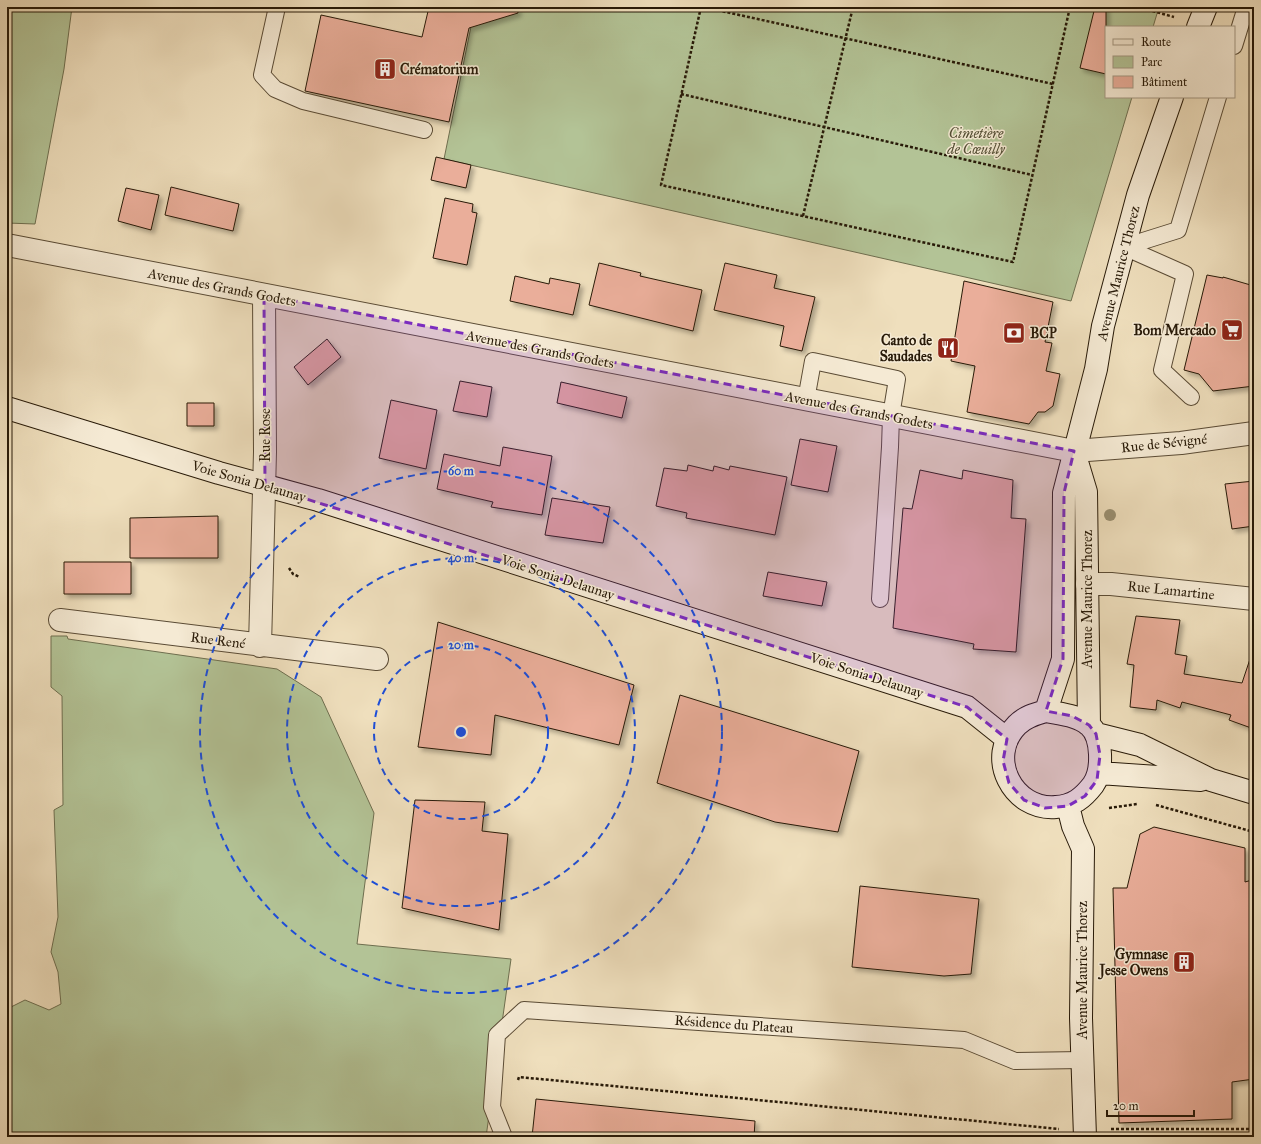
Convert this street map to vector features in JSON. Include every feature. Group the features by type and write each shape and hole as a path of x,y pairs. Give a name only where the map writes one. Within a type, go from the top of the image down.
{"main road":[{"name":"Avenue Maurice Thorez","path":"1046,711 1063,659 1064,493 1096,369 1103,326 1138,195 1172,98"},
{"name":"Avenue des Grands Godets","path":"7,245 1074,451"},
{"name":"Rue Rose","path":"260,646 265,486 264,295"},
{"name":"Voie Sonia Delaunay","path":"7,408 265,486 318,500 967,707 1007,739"},
{"name":"Rue de Sévigné","path":"1074,451 1181,443 1254,433"},
{"name":"Avenue Maurice Thorez","path":"1074,451 1086,492 1087,584 1092,730"},
{"name":"Rue Lamartine","path":"1087,584 1111,584 1254,599"},
{"name":"Rue René","path":"60,620 260,646 377,659"},
{"path":"1092,730 1100,755 1099,774 1097,780 1070,816 1024,800 1009,783 1003,761 1007,739 1016,726 1030,715 1046,711 1072,716 1092,730 1140,745 1211,780 1254,793"},
{"path":"1099,774 1211,780"},
{"name":"Avenue Maurice Thorez","path":"1070,816 1083,849 1082,1060 1075,1133"}],"lane":[{"path":"277,7 262,75 275,89 303,101 424,130"},
{"path":"1235,43 1246,7"},
{"path":"1124,247 1178,230 1218,98"},
{"path":"1124,247 1185,274 1162,370 1191,397"},
{"path":"806,400 813,361 897,379 891,416 880,599"},
{"name":"Résidence du Plateau","path":"504,1137 492,1107 497,1035 524,1010 964,1040 1015,1061 1082,1060"}],"path":[{"path":"1053,84 702,7 660,185 1013,262 1032,175 1053,84 1070,7"},
{"path":"803,216 853,7"},
{"path":"1138,7 1201,20"},
{"path":"681,94 1032,175"},
{"path":"1070,816 1110,807 1141,803"},
{"path":"1155,805 1254,832"},
{"path":"518,1085 519,1077 1075,1133"},
{"path":"1109,1129 1254,1130"}],"highlighted area":[{"path":"264,295 1074,451 1064,493 1063,659 1046,711 1072,716 1089,725 1096,734 1100,755 1097,780 1085,796 1068,806 1045,808 1024,800 1009,783 1003,761 1007,739 967,707 265,486"}],"green space":[{"path":"7,7 72,7 64,69 35,224 7,223"},
{"name":"Cimetière de Cœuilly","path":"475,7 1159,7 1153,26 1105,26 1105,98 1132,98 1071,301 444,159"},
{"path":"51,636 67,636 68,639 277,669 321,697 374,813 357,944 511,959 486,1137 7,1137 7,1009 25,1000 49,1010 61,1004 58,972 51,952 58,917 54,810 63,805 62,696 51,687"}],"building":[{"name":"Crématorium","path":"429,7 517,7 518,13 469,28 449,122 305,91 321,15 422,37"},
{"path":"1095,7 1106,7 1105,74 1080,68"},
{"path":"436,157 471,165 466,188 431,180"},
{"path":"171,187 239,204 233,231 165,215"},
{"path":"126,188 159,195 151,230 118,221"},
{"path":"445,198 473,204 472,212 477,213 467,265 433,258"},
{"path":"599,263 641,273 640,276 702,290 693,331 589,305"},
{"path":"725,263 777,275 774,288 815,297 802,351 780,346 784,326 714,310"},
{"name":"Bom Mercado","path":"1207,275 1223,277 1254,286 1254,386 1213,391 1199,374 1184,370"},
{"path":"515,276 549,284 550,278 580,284 573,315 510,301"},
{"path":"964,281 1053,302 1045,342 1052,343 1046,371 1060,374 1053,406 1045,412 1038,412 1029,424 967,412 975,366 951,361"},
{"path":"327,339 341,357 308,385 294,367"},
{"path":"460,381 492,387 487,417 453,411"},
{"path":"561,382 627,397 622,418 557,403"},
{"path":"391,400 437,410 426,469 379,458"},
{"path":"187,403 214,403 214,426 187,426"},
{"path":"800,439 837,446 828,492 791,485"},
{"path":"503,447 552,456 542,515 491,507 493,502 437,489 444,454 500,466"},
{"path":"688,465 713,471 714,466 729,470 730,466 787,477 775,535 686,518 687,513 656,506 664,468 687,471"},
{"path":"920,470 962,479 963,470 1013,480 1011,518 1026,519 1016,652 973,649 974,644 893,628 903,508 912,509"},
{"path":"1254,481 1254,526 1232,529 1225,484"},
{"path":"552,498 610,507 603,543 545,535"},
{"path":"218,516 218,558 130,558 130,518"},
{"path":"64,562 131,562 131,594 64,594"},
{"path":"768,572 827,582 822,606 763,596"},
{"path":"1136,616 1180,620 1175,654 1187,656 1184,674 1242,683 1250,659 1254,660 1254,729 1229,720 1231,715 1182,702 1180,708 1157,700 1156,710 1130,707 1134,665 1127,664"},
{"path":"438,622 634,685 619,745 495,715 491,755 418,747"},
{"path":"680,695 859,751 838,832 775,822 657,783"},
{"path":"415,800 485,802 482,831 508,834 499,930 402,908"},
{"name":"Gymnase Jesse Owens","path":"1154,827 1245,848 1245,882 1252,880 1254,1079 1232,1082 1232,1119 1119,1123 1113,888 1127,888 1140,834"},
{"path":"860,886 979,899 971,974 944,976 852,967"},
{"path":"536,1099 755,1121 754,1137 532,1137"}],"place":[{"name":"Crématorium","path":"385,69"},
{"name":"Bom Mercado","path":"1232,330"},
{"name":"BCP","path":"1014,333"},
{"name":"Canto de Saudades","path":"948,348"},
{"name":"Gymnase Jesse Owens","path":"1184,962"}]}
